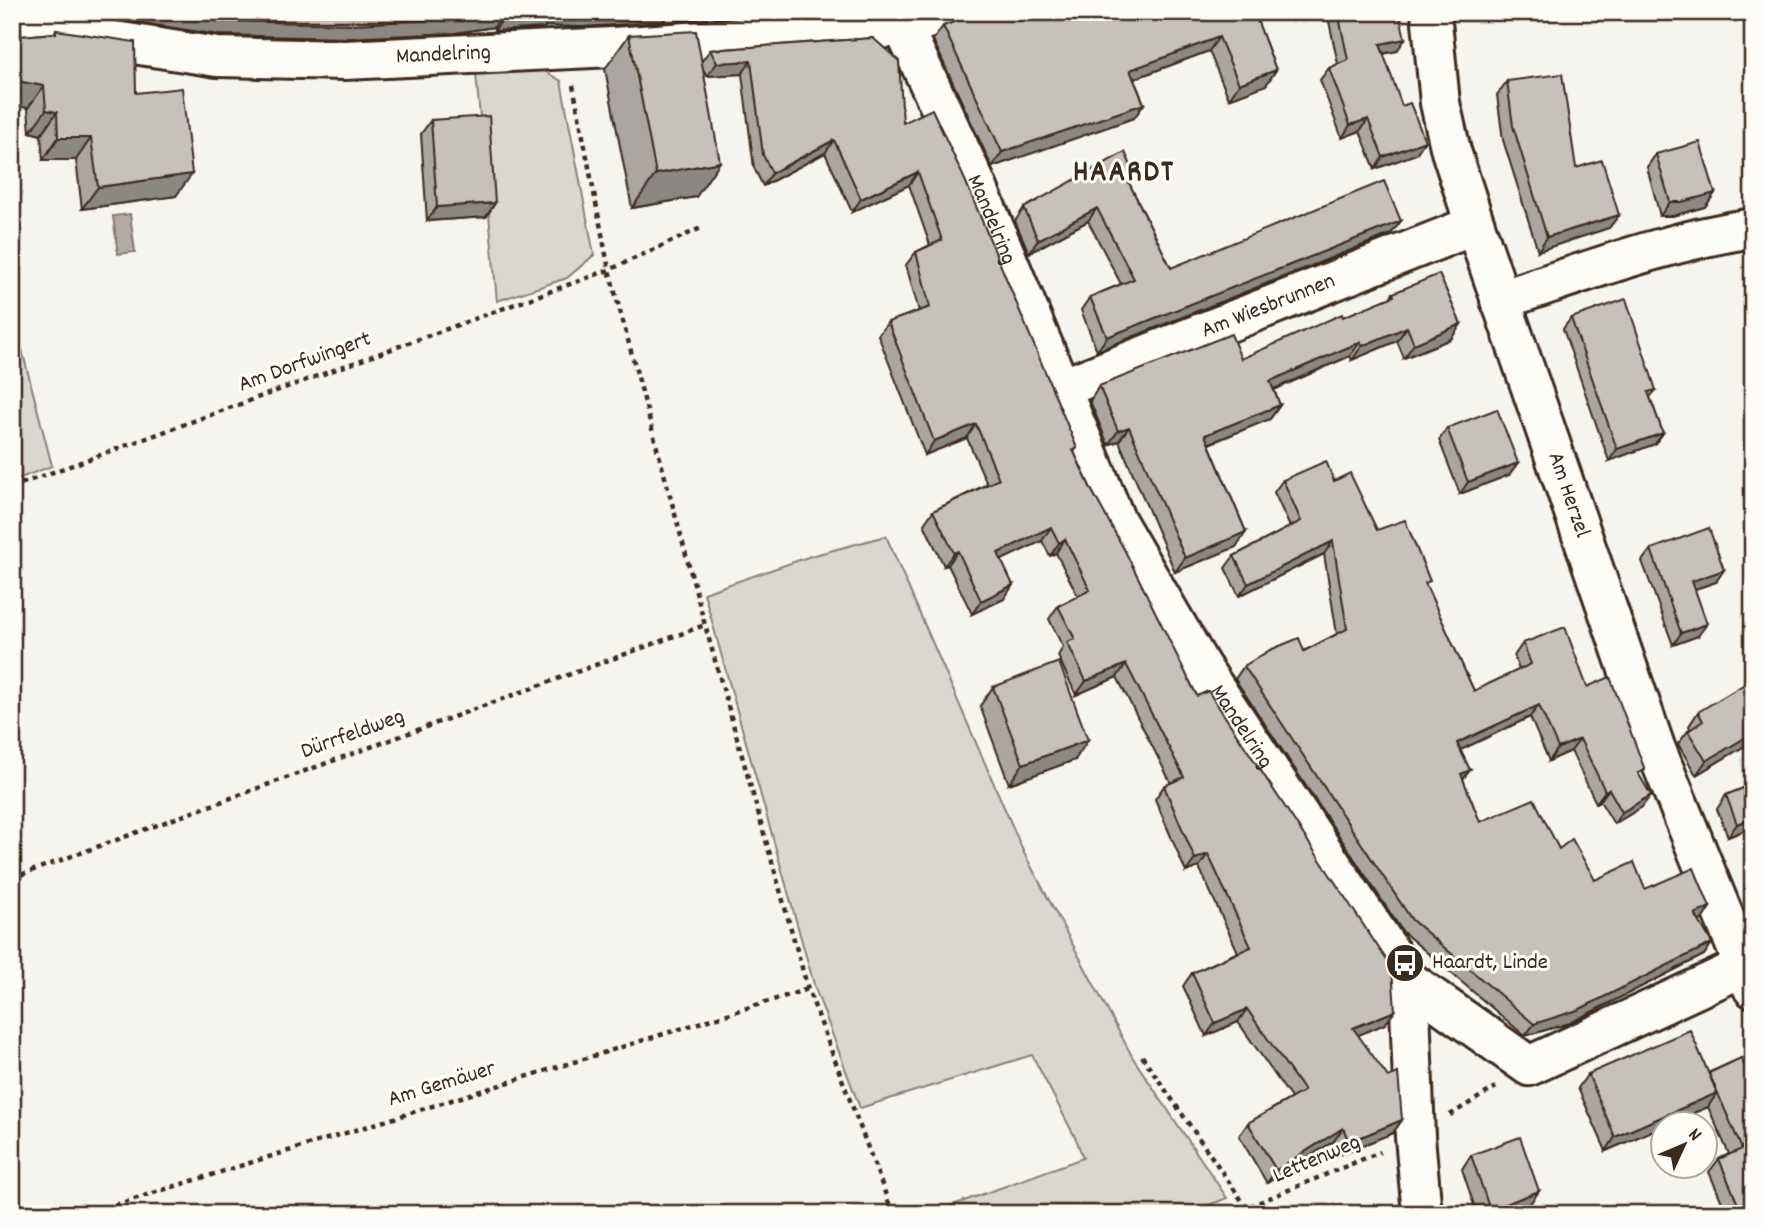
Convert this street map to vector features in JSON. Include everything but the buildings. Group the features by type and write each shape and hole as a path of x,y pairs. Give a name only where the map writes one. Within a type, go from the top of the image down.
{"street":[{"path":"903,27 947,12"},
{"name":"Am Herzel","path":"1431,12 1440,103 1451,151 1475,225 1655,747 1748,978 1529,1066"},
{"name":"Mandelring","path":"12,25 216,57 345,60 566,50 903,27 976,184 1115,519 1201,667 1409,981"},
{"name":"Am Wiesbrunnen","path":"1062,388 1475,225"},
{"path":"1500,300 1650,252 1714,234 1753,228"},
{"path":"1409,981 1529,1066"},
{"path":"1409,981 1415,1137 1422,1214"}],"path":[{"path":"566,50 609,270 705,625 808,989 893,1214"},
{"name":"Am Dorfwingert","path":"12,487 609,270 702,228"},
{"name":"Dürrfeldweg","path":"12,878 705,625"},
{"name":"Am Gemäuer","path":"86,1214 808,989"},
{"path":"1143,1056 1247,1208"},
{"name":"Lettenweg","path":"1231,1214 1415,1137 1529,1066"}],"shaded area":[{"path":"539,68 561,81 594,255 567,278 497,301 476,74"},
{"path":"130,214 135,252 118,254 113,216"},
{"path":"12,311 52,466 12,481"},
{"path":"886,536 1024,853 1133,1058 1227,1198 1186,1214 928,1214 1083,1158 1076,1139 1032,1055 860,1108 815,988 704,593 811,556"}],"place":[{"name":"Haardt, Linde","path":"1405,963"}],"district":[{"name":"HAARDT","path":"1124,174"}]}
